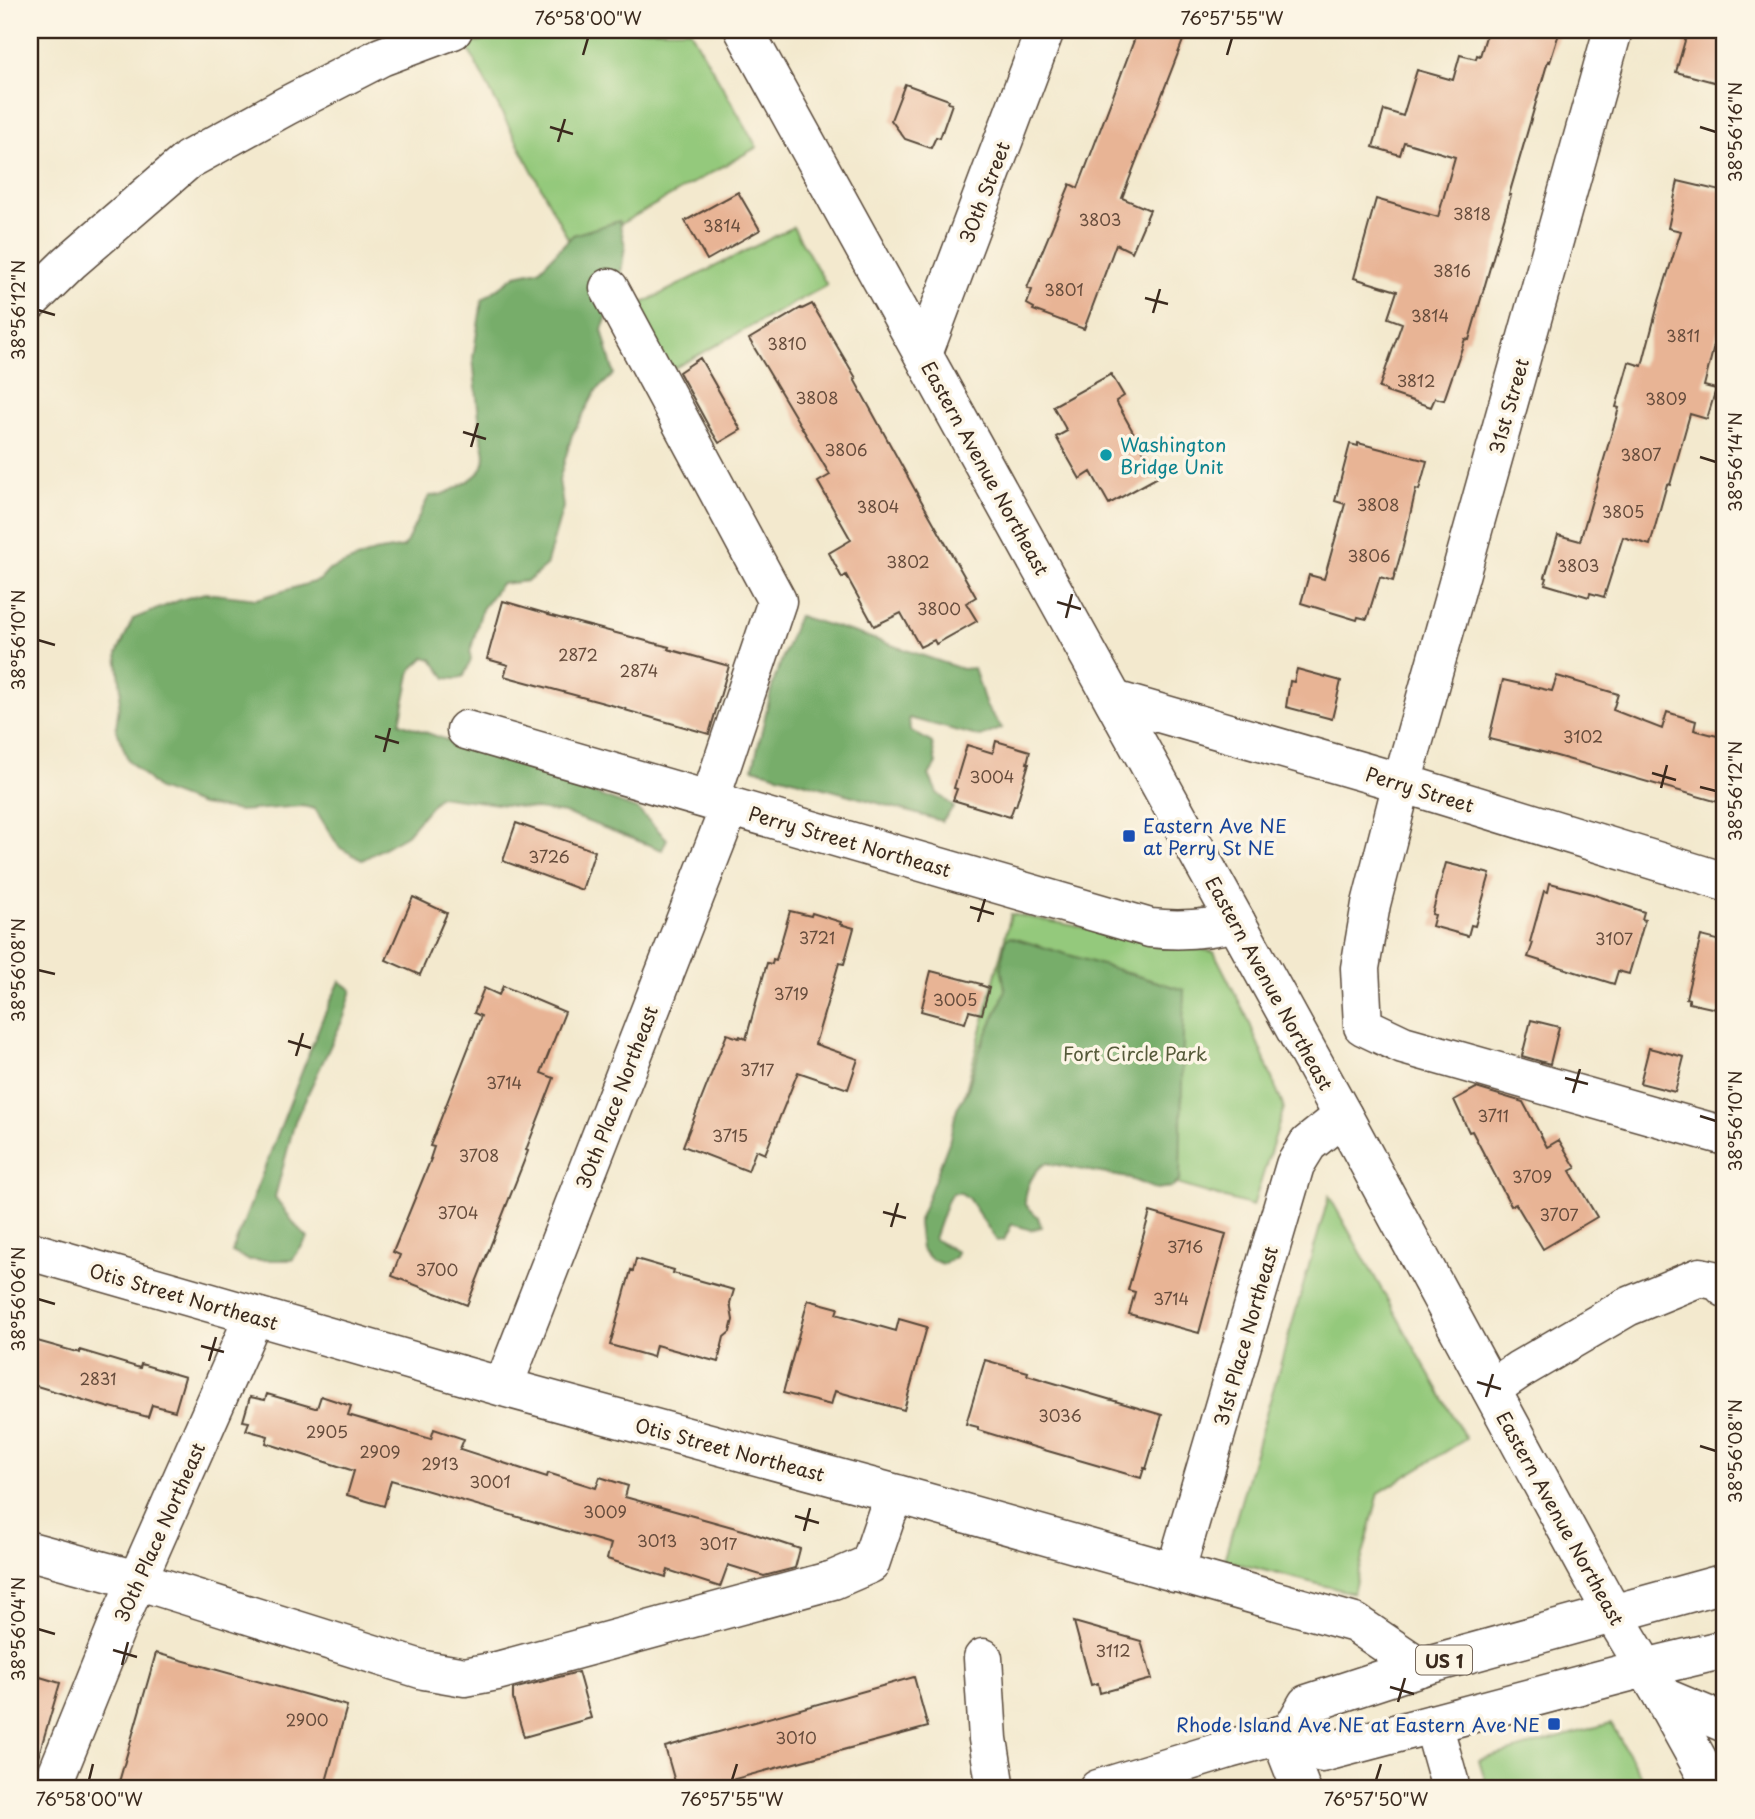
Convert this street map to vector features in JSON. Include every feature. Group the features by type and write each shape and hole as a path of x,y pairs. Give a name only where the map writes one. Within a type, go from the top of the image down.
{"street":[{"path":"30,300 188,160 381,57 453,30"},
{"name":"Eastern Avenue Northeast","path":"744,30 1343,1116 1613,1614 1714,1789"},
{"name":"30th Street","path":"923,354 1045,30"},
{"name":"31st Street","path":"1613,30 1402,783 1371,904 1360,968 1363,1026 1403,1045 1725,1136"},
{"name":"30th Place Northeast","path":"503,1387 720,803 777,601 609,288"},
{"name":"Perry Street","path":"1114,700 1402,783 1725,882"},
{"name":"Perry Street Northeast","path":"466,730 1150,928 1199,930 1236,922"},
{"name":"31st Place Northeast","path":"1175,1573 1295,1165 1308,1144 1343,1116"},
{"name":"Otis Street Northeast","path":"30,1251 503,1387 1355,1623 1420,1667"},
{"path":"1491,1390 1627,1307 1700,1277 1718,1281 1725,1288"},
{"name":"30th Place Northeast","path":"51,1789 137,1580 254,1316"},
{"path":"30,1551 137,1580 424,1670 465,1677 497,1671 833,1580 870,1564 887,1514 897,1494"},
{"name":"US 1","path":"1286,1734 1307,1704 1420,1667 1725,1583"},
{"path":"1098,1789 1286,1734 1322,1753 1433,1724 1654,1683 1725,1649"},
{"path":"983,1658 988,1740 996,1789"},
{"path":"1654,1683 1725,1723"},
{"path":"1433,1724 1450,1789"},
{"path":"1286,1734 1301,1789"}],"green space":[{"path":"522,30 690,30 757,147 574,250 466,45"},
{"path":"619,221 625,246 621,273 602,330 614,374 596,391 572,435 559,480 563,507 546,566 528,581 501,584 482,609 470,653 471,660 464,676 457,679 446,678 432,659 425,657 411,670 400,723 637,809 667,839 662,850 565,813 439,796 405,836 362,860 339,847 315,809 302,806 240,811 201,805 158,789 128,760 116,728 121,690 117,654 133,619 205,593 257,599 320,580 329,570 374,552 404,547 429,496 442,494 475,477 485,461 473,358 482,300 516,275 539,270 573,235"},
{"path":"793,227 827,285 658,377 613,318"},
{"path":"798,616 962,669 974,668 986,706 1002,728 981,737 909,718 910,730 932,743 936,764 929,775 937,793 954,807 942,821 753,768 773,683"},
{"name":"Fort Circle Park","path":"1011,914 1214,952 1248,1019 1284,1108 1253,1206 958,1121"},
{"name":"Fort Circle Park","path":"1010,937 1184,990 1180,1180 1173,1187 1155,1189 1128,1178 1046,1163 1034,1175 1025,1198 1025,1204 1038,1217 1041,1227 1031,1230 1012,1224 1004,1240 997,1241 968,1198 961,1193 952,1193 934,1239 957,1252 955,1257 943,1264 932,1260 921,1249 918,1223 949,1142 957,1108 967,1092 981,1046 1000,1005 1005,989 1001,966 1005,940"},
{"path":"340,981 352,990 344,1017 295,1121 275,1197 308,1238 292,1260 248,1260 232,1252 322,1020"},
{"path":"1329,1196 1466,1439 1379,1493 1353,1593 1224,1560"},
{"path":"1611,1723 1648,1789 1488,1789 1479,1760"}],"building":[{"path":"1138,30 1187,30 1122,198 1150,210 1132,252 1116,244 1084,329 1033,310 1034,308 1027,304 1032,290 1027,288 1070,184 1078,188"},
{"path":"1488,30 1560,30 1550,62 1548,61 1469,340 1465,339 1444,400 1435,398 1431,407 1379,388 1402,323 1388,318 1397,291 1354,278 1376,199 1438,217 1455,157 1404,142 1400,155 1373,147 1384,110 1403,116 1417,70 1453,80 1460,55 1476,59 1477,55 1480,56"},
{"path":"1688,30 1725,30 1725,85 1676,72"},
{"path":"905,84 949,100 948,103 952,104 940,138 936,137 931,148 905,139 891,120"},
{"path":"1678,181 1725,192 1725,302 1704,386 1716,389 1707,419 1690,414 1650,545 1623,537 1604,597 1590,593 1589,597 1545,584 1545,577 1558,535 1580,541 1619,408 1616,407 1629,362 1642,366 1681,231 1668,228"},
{"path":"738,192 760,230 707,260 685,221"},
{"path":"812,304 856,378 854,379 976,597 966,603 977,621 936,644 934,640 920,647 901,613 874,626 846,575 842,578 829,553 851,540 818,482 830,475 749,339"},
{"path":"700,358 741,430 719,443 679,372"},
{"name":"Washington Bridge Unit","path":"1111,374 1124,396 1116,401 1158,477 1109,504 1091,472 1080,479 1056,437 1067,431 1053,406"},
{"path":"1358,443 1427,461 1419,490 1416,489 1393,581 1380,577 1367,619 1358,617 1357,620 1301,603 1309,575 1324,579 1345,504 1335,501 1350,444 1358,446"},
{"path":"503,601 729,666 709,734 504,676 508,665 487,659"},
{"path":"1297,669 1341,681 1332,719 1286,707 1290,681 1294,682"},
{"path":"1557,676 1618,694 1613,710 1662,729 1667,712 1696,721 1694,730 1725,738 1725,804 1489,739 1503,680 1552,691"},
{"path":"996,741 1030,751 1016,806 1010,817 953,800 967,745 993,753"},
{"path":"516,823 595,851 582,890 503,861"},
{"path":"1446,863 1490,874 1475,926 1471,925 1468,936 1432,926 1435,915 1432,914"},
{"path":"1550,883 1644,912 1642,919 1645,920 1629,974 1618,971 1614,984 1528,957 1544,891 1548,892"},
{"path":"413,897 447,913 420,975 386,960"},
{"path":"790,911 811,916 812,913 854,928 844,964 839,963 815,1044 858,1059 848,1089 798,1072 765,1154 756,1150 748,1171 683,1146 727,1034 746,1039 767,963 772,964 773,959 776,960"},
{"path":"1701,936 1725,942 1725,1011 1689,1003 1686,998"},
{"path":"931,971 989,988 982,1014 969,1011 965,1023 921,1011"},
{"path":"503,986 565,1012 541,1073 554,1078 467,1305 392,1276 400,1255 393,1252 431,1159 434,1147 430,1146 481,1016 474,1013 484,988 499,995"},
{"path":"1531,1020 1559,1027 1550,1064 1522,1056"},
{"path":"1649,1048 1684,1057 1675,1092 1640,1083"},
{"path":"1476,1088 1523,1102 1547,1147 1559,1140 1576,1168 1570,1171 1597,1217 1543,1249 1516,1204 1511,1206 1454,1100"},
{"path":"1150,1212 1226,1234 1199,1333 1129,1314 1135,1292 1128,1290"},
{"path":"636,1259 674,1270 673,1273 734,1290 730,1303 733,1320 730,1332 724,1337 718,1362 656,1345 653,1357 610,1345"},
{"path":"808,1300 838,1308 836,1314 896,1331 899,1319 927,1327 904,1410 835,1391 831,1405 783,1393"},
{"path":"30,1339 80,1353 80,1350 140,1368 141,1364 185,1377 175,1411 152,1405 148,1417 30,1384"},
{"path":"985,1360 1162,1415 1141,1478 978,1430 978,1427 966,1424"},
{"path":"267,1394 315,1408 321,1396 351,1406 348,1415 431,1439 434,1429 464,1439 460,1449 547,1477 548,1473 596,1488 600,1477 628,1486 625,1497 800,1549 795,1568 764,1576 728,1565 720,1587 668,1570 666,1577 607,1559 611,1544 391,1480 384,1506 347,1495 354,1471 266,1443 268,1436 246,1430 249,1422 243,1421 250,1397 265,1400"},
{"path":"1074,1622 1141,1641 1152,1679 1100,1693 1098,1683 1091,1685"},
{"path":"156,1653 347,1706 324,1789 117,1789"},
{"path":"578,1672 591,1718 524,1737 513,1699 513,1689"},
{"path":"30,1674 60,1683 37,1761 30,1760"},
{"path":"914,1677 928,1727 698,1789 677,1789 665,1747"}],"place":[{"name":"Washington Bridge Unit","path":"1106,455"},
{"name":"Eastern Ave NE at Perry St NE","path":"1129,836"},
{"name":"Rhode Island Ave NE at Eastern Ave NE","path":"1554,1724"}]}
